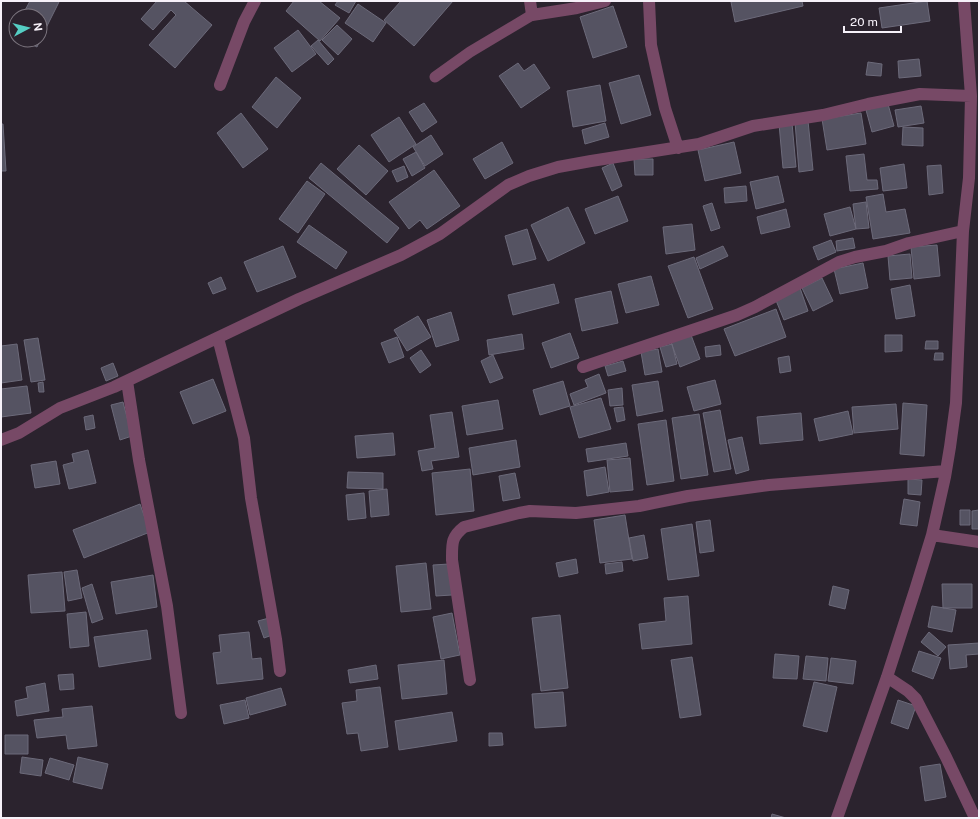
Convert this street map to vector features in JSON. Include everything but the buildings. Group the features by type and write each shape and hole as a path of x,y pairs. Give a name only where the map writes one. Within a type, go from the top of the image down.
{"street":[{"path":"220,85 244,22 255,1"},
{"path":"530,1 532,15 576,8 605,1"},
{"path":"649,1 651,45 665,108 678,148"},
{"path":"837,818 887,677 932,535 946,471 956,403 963,231 975,140 964,1"},
{"path":"1,440 19,433 60,408 127,381 299,299 401,255 440,234 508,185 529,176 558,167 678,148 715,140 753,126 823,115 868,104 920,94 971,96"},
{"path":"583,367 737,315 755,307 839,262 855,257 886,251 909,243 963,231"},
{"path":"218,338 244,438 251,498 276,639 280,671"},
{"path":"127,381 139,460 167,606 181,713"},
{"path":"470,680 454,577 452,545 457,532 464,527 519,512 576,513 638,506 688,496 769,485 946,471"},
{"path":"932,535 979,542"},
{"path":"887,677 908,691 916,699 975,818"}],"lane":[{"path":"435,77 470,52 532,15"}]}
